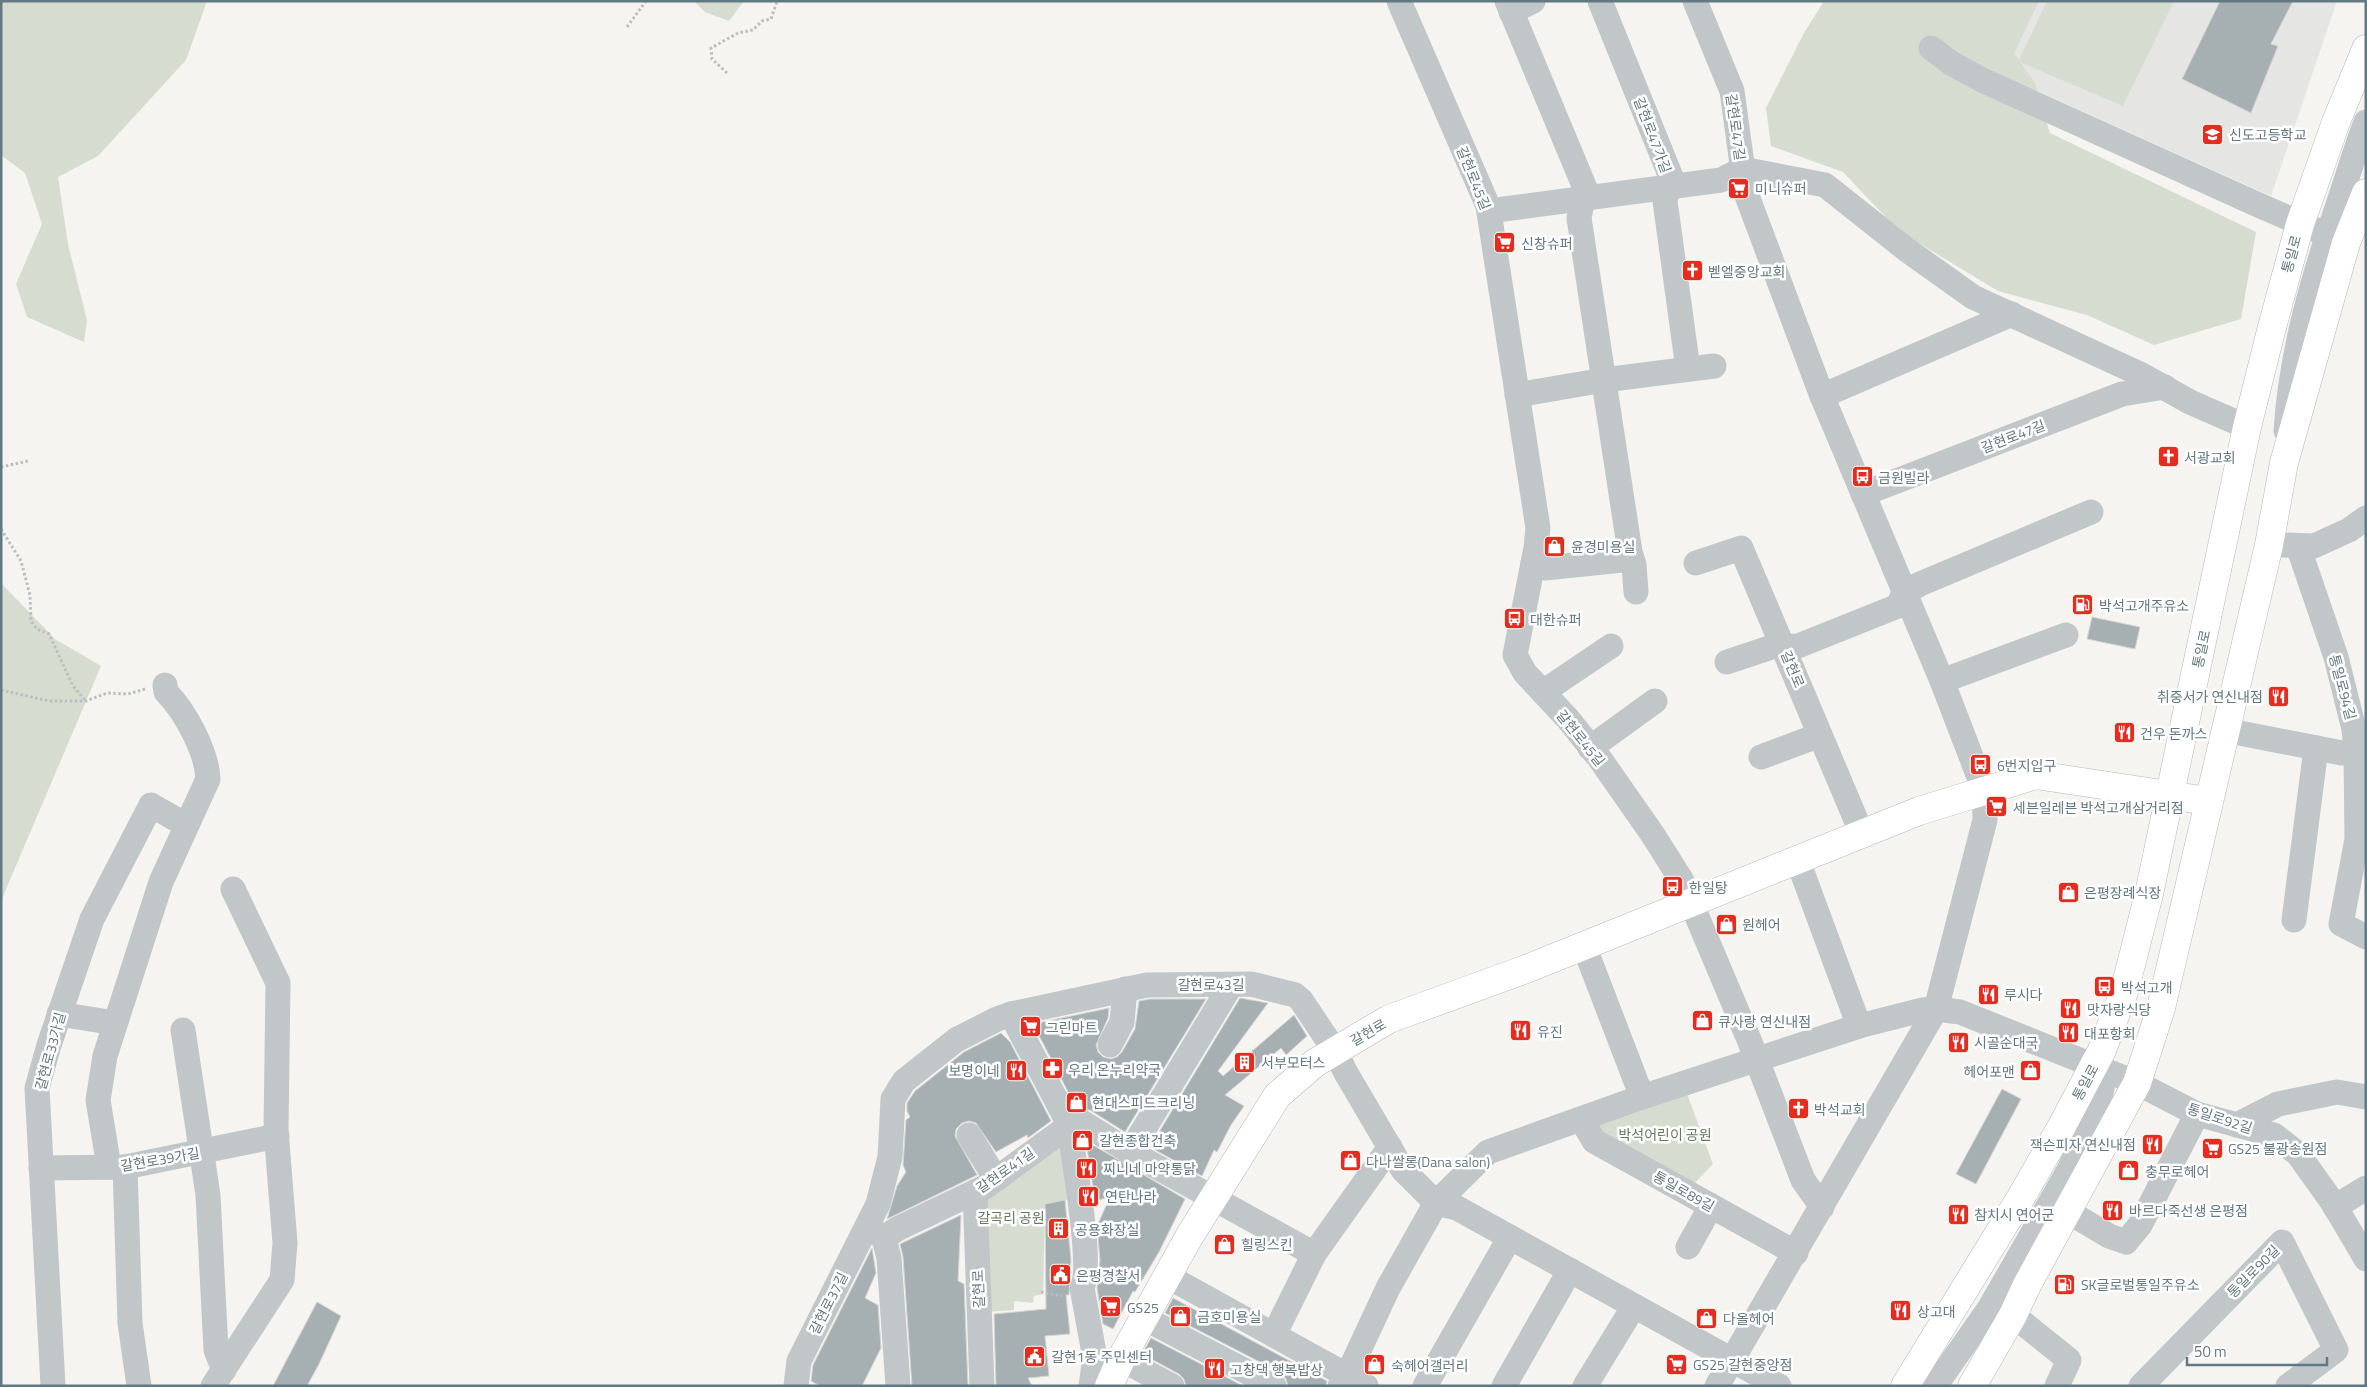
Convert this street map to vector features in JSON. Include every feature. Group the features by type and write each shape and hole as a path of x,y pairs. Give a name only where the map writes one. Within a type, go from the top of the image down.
{"main road":[{"name":"통일로","path":"1905,1386 2020,1199 2093,1067 2124,992 2149,894 2247,428 2300,224 2336,122 2366,49"},
{"path":"1972,1386 2013,1315 2027,1285 2137,1083 2161,1008 2224,730 2269,545 2284,464 2336,239 2366,193"},
{"name":"갈현로","path":"1109,1386 1108,1359 1144,1318 1213,1198 1277,1096 1333,1048 1388,1020 1584,946 1862,834 1919,812 2036,775 2208,801"}],"street":[{"name":"갈현로45길","path":"1399,1 1489,211 1538,528 1515,655 1525,673 1590,748 1653,835 1682,881 1692,903"},
{"name":"갈현로47가길","path":"1600,1 1671,177 1665,201 1688,369"},
{"name":"갈현로47길","path":"1695,1 1732,92 1746,193 1822,396 1942,681 1984,790"},
{"path":"1517,5 1585,188 1579,218 1636,592"},
{"path":"1931,48 1951,63 1982,80 2336,239 2366,122"},
{"path":"1489,211 1721,180 1742,169 1825,185 1906,250 1973,297 2140,374 2190,402 2247,428"},
{"path":"1822,396 2012,314"},
{"path":"1517,395 1604,380 1714,366"},
{"name":"갈현로47길","path":"1863,494 2122,394 2165,388"},
{"path":"1727,662 1772,647 1798,646 1898,606 1904,593 1920,584 2091,512"},
{"path":"2269,545 2314,546 2349,530 2366,518"},
{"name":"통일로94길","path":"2298,546 2336,657 2354,729 2357,839 2341,924 2366,937"},
{"name":"갈현로","path":"1696,562 1741,548 1862,834"},
{"path":"1533,564 1545,568 1632,559"},
{"path":"1942,681 2066,635"},
{"path":"1543,692 1610,646"},
{"path":"139,1386 130,1323 117,1167 98,1100 105,1056 161,882 208,779 208,764 178,704 166,692 165,685"},
{"path":"1590,748 1656,700"},
{"path":"2224,730 2342,754 2356,752"},
{"path":"1761,757 1820,735"},
{"path":"2294,920 2316,748"},
{"path":"1717,1386 1936,1009 1985,820 1984,790"},
{"name":"갈현로33가길","path":"53,1386 37,1088 59,1014 92,919 151,805 186,825"},
{"path":"1798,861 1860,1026"},
{"path":"219,1378 282,1280 285,1243 277,1136 278,983 233,889"},
{"path":"1692,903 1757,1060 1803,1180 1822,1208"},
{"path":"1584,946 1642,1097"},
{"name":"갈현로43길","path":"1014,1014 1147,985 1251,984 1295,995 1301,1000 1333,1048"},
{"path":"1130,1152 1231,985"},
{"path":"1110,1045 1122,1022 1119,990"},
{"path":"1167,1276 1274,1335 1351,1382 1388,1288 1436,1203 1488,1152 1642,1097 1860,1026 1922,1010 1936,1009 1960,1012 2093,1067 2102,1088 2098,1107 2069,1170 1989,1309 1935,1386"},
{"path":"59,1014 115,1023"},
{"path":"1014,1014 1071,1127 1071,1139 1081,1205 1085,1261 1086,1280 1082,1288 1108,1359 1172,1386"},
{"name":"갈현로37길","path":"798,1384 799,1361 875,1232 878,1204 890,1157 893,1098 906,1080 956,1040 997,1019 1014,1014"},
{"path":"183,1030 208,1195 219,1378"},
{"path":"1333,1048 1404,1170 1436,1203 1457,1208 1779,1386"},
{"name":"통일로92길","path":"2093,1067 2137,1083 2198,1114 2274,1135 2298,1154 2335,1207 2366,1259"},
{"path":"2237,1124 2278,1104 2337,1092 2366,1097"},
{"path":"2067,1212 2109,1236 2126,1242 2140,1225 2198,1114"},
{"name":"통일로89길","path":"1581,1119 1594,1141 1796,1252"},
{"path":"1071,1127 1082,1122 1130,1152 1314,1254"},
{"name":"갈현로41길","path":"875,1232 897,1229 975,1192 1071,1127"},
{"path":"969,1135 996,1179"},
{"name":"갈현로39가길","path":"41,1168 117,1167 277,1136"},
{"path":"1274,1335 1314,1254 1390,1147"},
{"path":"2335,1207 2366,1188"},
{"name":"갈현로","path":"975,1192 982,1386"},
{"path":"1688,1247 1711,1206"},
{"path":"875,1232 889,1258 898,1386"},
{"path":"1425,1386 1510,1237"},
{"name":"통일로90길","path":"2141,1386 2282,1242 2336,1350 2288,1386"},
{"path":"1504,1386 1570,1270"},
{"path":"1950,1386 1981,1342 2027,1285"},
{"path":"1585,1386 1634,1306"},
{"path":"2013,1315 2069,1360 2057,1386"},
{"path":"1144,1318 1274,1386"},
{"path":"1091,1386 1108,1359"}],"path":[{"path":"627,27 646,1"},
{"path":"727,73 712,59 711,48 738,34 753,30 762,21 771,19 777,1"},
{"path":"1,467 28,461"},
{"path":"1,529 21,561 30,594 31,621 37,629 49,634 74,686 86,701"},
{"path":"1,690 49,701 86,701 107,693 128,694 165,685"}],"shaded area":[{"name":"신도고등학교","path":"2031,1 2337,1 2271,196 1997,73"}],"green space":[{"path":"1,1 207,1 186,60 98,156 58,177 68,244 87,320 84,342 27,317 16,284 42,224 25,173 1,155"},
{"path":"694,1 744,1 729,21 705,12"},
{"path":"1824,1 2039,1 2014,53 2019,60 2047,1 2174,1 2123,106 2020,62 2035,83 2050,133 2256,232 2241,319 2154,345 2087,315 1998,291 1899,231 1843,172 1771,146 1766,108 1804,33"},
{"path":"1,583 55,639 101,666 1,901"},
{"name":"박석어린이 공원","path":"1686,1091 1713,1164 1691,1187 1601,1137 1592,1121"},
{"name":"갈곡리 공원","path":"1062,1143 1069,1199 1045,1204 1043,1294 1034,1296 1033,1303 1014,1301 1014,1310 985,1312 987,1189"}],"building":[{"path":"2220,1 2293,1 2271,44 2278,46 2251,113 2182,79"},
{"path":"2092,617 2140,627 2135,649 2087,639"},
{"path":"1240,998 1268,1003 1218,1071 1223,1076 1294,1015 1307,1036 1286,1055 1281,1048 1225,1095 1244,1106 1231,1125 1217,1152 1214,1150 1202,1176 1150,1147"},
{"path":"1150,999 1206,999 1125,1132 1090,1110 1077,1109 1033,1024 1109,1008 1108,1018 1096,1045 1098,1052 1103,1057 1111,1059 1117,1057 1122,1052 1135,1029 1139,1001"},
{"path":"1001,1033 1010,1042 1051,1121 1028,1138 1027,1135 996,1152 976,1123 969,1121 962,1123 956,1129 955,1136 977,1175 887,1219 897,1186 906,1172 903,1165 906,1120 910,1117 907,1111 907,1103 915,1091 964,1052"},
{"path":"2002,1089 2021,1099 1976,1184 1956,1174"},
{"path":"1086,1141 1185,1199 1159,1252 1135,1292 1133,1291 1113,1329 1103,1324 1097,1288 1100,1260 1097,1226 1110,1197 1095,1201"},
{"path":"1065,1200 1071,1260 1069,1295 1066,1295 1070,1334 1045,1336 1049,1376 1028,1378 1032,1386 996,1386 994,1314 1046,1309 1045,1204"},
{"path":"961,1215 958,1281 964,1284 968,1386 912,1386 903,1257 900,1244"},
{"path":"872,1248 876,1273 865,1298 878,1305 881,1348 862,1386 820,1386 811,1381 813,1365"},
{"path":"1173,1298 1327,1381 1326,1386 1288,1386 1286,1379 1281,1373 1165,1313"},
{"path":"317,1302 341,1316 319,1364 307,1386 273,1386"},
{"path":"1151,1338 1243,1386 1186,1386 1184,1379 1179,1374 1142,1354"}],"place":[{"name":"신도고등학교","path":"2213,134"},
{"name":"미니슈퍼","path":"1739,188"},
{"name":"신창슈퍼","path":"1505,243"},
{"name":"벧엘중앙교회","path":"1692,271"},
{"name":"서광교회","path":"2168,457"},
{"name":"금원빌라","path":"1862,477"},
{"name":"윤경미용실","path":"1555,546"},
{"name":"박석고개주유소","path":"2083,605"},
{"name":"대한슈퍼","path":"1514,619"},
{"name":"취중서가 연신내점","path":"2279,696"},
{"name":"건우 돈까스","path":"2124,733"},
{"name":"6번지입구","path":"1981,765"},
{"name":"세븐일레븐 박석고개삼거리점","path":"1997,807"},
{"name":"한일탕","path":"1673,887"},
{"name":"은평장례식장","path":"2068,892"},
{"name":"원헤어","path":"1726,924"},
{"name":"박석고개","path":"2105,987"},
{"name":"루시다","path":"1988,994"},
{"name":"맛자랑식당","path":"2071,1009"},
{"name":"큐사랑 연신내점","path":"1702,1021"},
{"name":"그린마트","path":"1030,1027"},
{"name":"유진","path":"1521,1031"},
{"name":"대포항회","path":"2068,1033"},
{"name":"시골순대국","path":"1958,1042"},
{"name":"서부모터스","path":"1245,1062"},
{"name":"우리 온누리약국","path":"1052,1069"},
{"name":"보명이네","path":"1016,1070"},
{"name":"헤어포맨","path":"2031,1071"},
{"name":"현대스피드크리닝","path":"1076,1102"},
{"name":"박석교회","path":"1798,1109"},
{"name":"갈현종합건축","path":"1083,1140"},
{"name":"잭슨피자 연신내점","path":"2152,1144"},
{"name":"GS25 불광송원점","path":"2212,1148"},
{"name":"다나쌀롱(Dana salon)","path":"1350,1161"},
{"name":"찌니네 마약통닭","path":"1087,1168"},
{"name":"충무로헤어","path":"2129,1171"},
{"name":"연탄나라","path":"1089,1196"},
{"name":"바르다죽선생 은평점","path":"2113,1210"},
{"name":"참치시 연어군","path":"1958,1214"},
{"name":"공용화장실","path":"1059,1229"},
{"name":"힐링스킨","path":"1225,1244"},
{"name":"은평경찰서","path":"1060,1275"},
{"name":"SK글로벌통일주유소","path":"2065,1284"},
{"name":"GS25","path":"1111,1307"},
{"name":"상고대","path":"1901,1311"},
{"name":"금호미용실","path":"1181,1316"},
{"name":"다올헤어","path":"1707,1318"},
{"name":"갈현1동 주민센터","path":"1035,1356"},
{"name":"GS25 갈현중앙점","path":"1677,1364"},
{"name":"숙헤어갤러리","path":"1375,1365"},
{"name":"고창댁 행복밥상","path":"1214,1369"}]}
